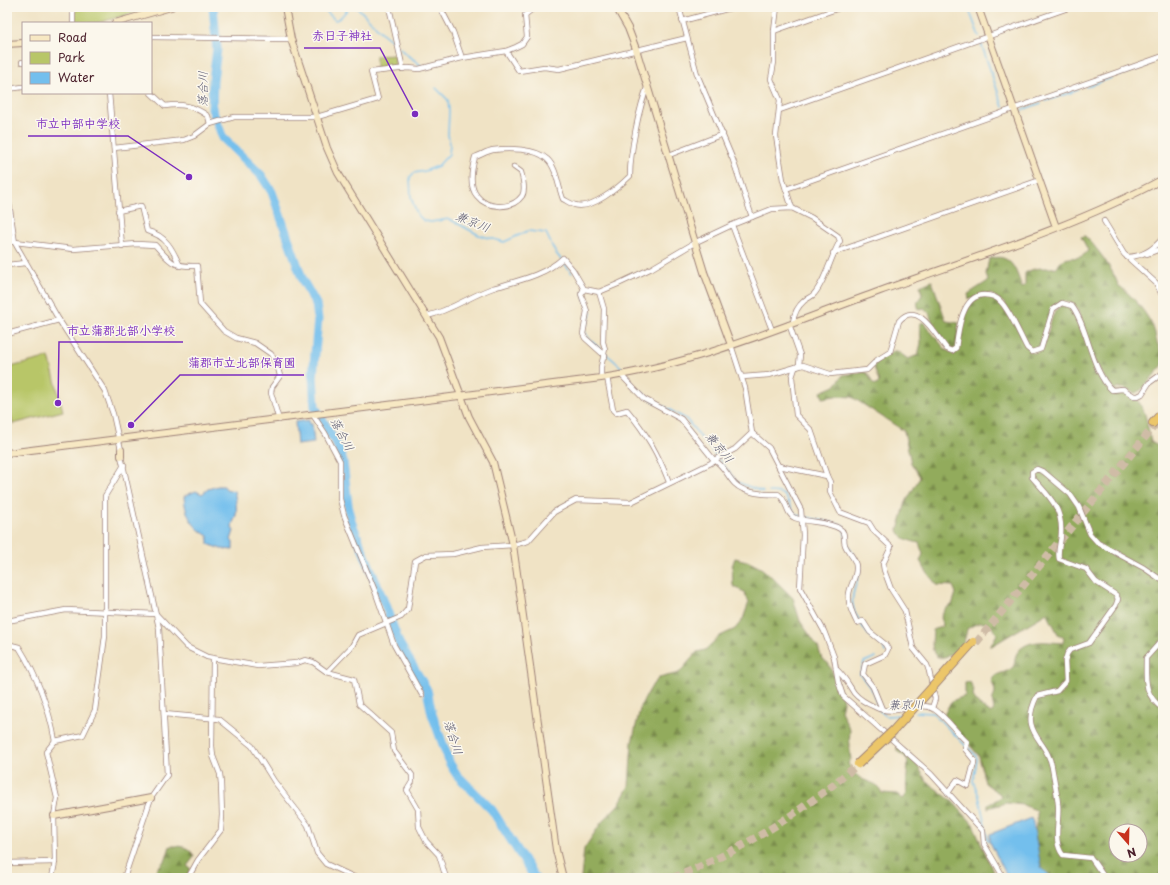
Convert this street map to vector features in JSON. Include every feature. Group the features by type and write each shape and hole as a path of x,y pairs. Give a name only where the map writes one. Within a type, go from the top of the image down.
{"highway":[{"path":"1163,412 1154,424 1163,416"},
{"path":"858,766 895,733 974,643"}],"street":[{"path":"72,7 73,22"},
{"path":"118,22 171,7"},
{"path":"285,7 291,38 327,148 347,189 439,337 469,417 493,462 513,544 554,835 563,878"},
{"path":"389,7 397,48 403,69"},
{"path":"440,7 453,32 462,58"},
{"path":"114,148 184,140 194,136 211,124 234,117 317,117 378,99 371,72 403,69 419,70 462,58 506,51 516,47 525,40 527,34 525,15 535,7"},
{"path":"616,7 628,28 636,49 717,310 743,377 752,433 769,448 792,491 801,517 803,535 800,588 824,631 834,656 838,681 846,700 931,774 983,831 984,844 1004,878"},
{"path":"679,7 697,74 722,134 752,217"},
{"path":"682,21 734,7"},
{"path":"777,7 774,31 774,62 771,79 780,100 776,136 786,189 792,208"},
{"path":"774,31 842,7"},
{"path":"978,7 1056,227"},
{"path":"780,110 1071,7"},
{"path":"152,37 214,39 291,38"},
{"path":"506,51 519,71 544,67 559,69 636,49 687,38"},
{"path":"7,44 22,43"},
{"path":"786,189 1163,56"},
{"path":"514,167 521,172 524,188 522,196 513,204 499,207 486,203 476,196 470,174 475,157 491,150 514,149 540,155 547,159 555,172 563,199 575,205 591,202 616,189 630,176 630,160 643,97 648,85"},
{"path":"7,89 22,87"},
{"path":"109,94 122,246"},
{"path":"152,94 165,106 178,103 199,110 208,116 211,124"},
{"path":"669,155 722,134"},
{"path":"7,168 8,202 15,243 59,320 105,391 120,440 121,453 159,628 167,776 151,798 124,878"},
{"path":"7,453 279,420 314,414 604,377 673,363 731,345 1056,227 1100,210 1163,179"},
{"path":"833,254 1040,180"},
{"path":"118,211 141,206 147,231 162,236 173,251 180,266"},
{"path":"583,291 598,292 652,268 696,242 732,225 772,210 792,208 812,218 838,236 840,241 825,274 814,294 804,301 794,312 791,323 800,355 799,365 795,368 792,377 796,414 811,430 830,482 830,492 840,512 869,523 874,531 890,546 883,564 884,570 891,589 905,611 912,648 927,665 936,699 932,708"},
{"path":"1104,221 1127,258 1156,283 1163,297"},
{"path":"732,225 772,330"},
{"path":"1141,255 1156,246 1163,238"},
{"path":"7,241 73,249 137,244 155,245 171,262 180,266 197,266 200,304 224,331 236,338 255,343 270,354 277,364 280,376 272,387 271,393 279,420"},
{"path":"1127,258 1158,251 1163,248"},
{"path":"427,316 446,311 493,288 528,278 561,260 573,270 583,291 587,311 583,334 585,338 605,353"},
{"path":"7,265 26,263"},
{"path":"598,292 604,308 603,342 605,353 601,367 613,410 616,413 627,410 638,423 659,455 669,482"},
{"path":"743,377 769,375 799,365 809,366 824,373 830,374 867,370 877,360 893,349 898,320 912,314 921,317 948,349 952,351 956,348 958,332 966,307 971,299 986,295 996,298 1003,304 1027,348 1032,352 1041,349 1053,309 1062,303 1072,306 1082,326 1094,358 1112,390 1123,389 1134,396 1138,396 1142,394 1149,382 1163,373"},
{"path":"7,334 59,320"},
{"path":"623,374 628,384 644,399 681,419 738,486 767,495 778,494 785,500 792,516 833,526 844,532 845,545 855,561 857,568 849,594 853,616 885,644 888,649 885,655 865,664 863,674 873,687 879,709"},
{"path":"314,414 340,461 340,499 344,516 375,591 394,645 422,695"},
{"path":"327,672 352,646 358,635 401,617 408,609 415,561 417,558 426,555 454,554 482,547 528,541 554,512 576,500 631,502 669,482 711,463 715,459 736,449 752,433"},
{"path":"52,878 55,862 54,816 57,798 46,752 55,741 83,735 95,710 105,636 105,496 124,466"},
{"path":"778,466 827,476"},
{"path":"1105,878 1091,858 1063,855 1059,848 1058,806 1051,761 1034,735 1031,723 1031,713 1037,696 1057,691 1066,681 1065,661 1067,654 1070,650 1089,643 1116,605 1118,599 1116,595 1096,582 1086,569 1059,559 1058,552 1061,534 1060,516 1057,506 1032,477 1032,472 1037,469 1041,470 1070,494 1079,507 1090,534 1098,543 1144,568 1163,581"},
{"path":"7,621 66,610 156,614 187,647 214,659 258,666 297,663 306,660 313,662 327,672 354,679 359,704 391,733 394,751 412,775 412,782 406,790 418,809 419,827 426,841 439,855 446,878"},
{"path":"1163,639 1146,658 1146,686 1157,704 1163,708"},
{"path":"7,644 19,647 24,654 43,695 55,741"},
{"path":"188,878 198,860 221,830 221,784 213,756 212,718 214,659"},
{"path":"836,669 845,677 854,693 879,709 892,712 914,707 932,708 966,745 974,763 968,786 957,780 948,793"},
{"path":"164,714 218,719 252,746 274,781 308,825 317,853 326,864 356,878"},
{"path":"54,816 151,798"},
{"path":"7,863 55,862"}],"green space":[{"path":"75,7 156,7 101,22 75,22"},
{"path":"395,55 395,68 376,69 376,56"},
{"path":"1085,236 1104,259 1113,273 1118,285 1134,299 1152,324 1156,340 1162,353 1163,365 1141,390 1135,393 1122,388 1113,389 1106,381 1096,362 1077,309 1073,304 1064,301 1052,308 1040,348 1033,351 1028,347 1004,303 991,294 969,299 968,294 988,281 986,274 989,259 997,257 1008,261 1015,270 1022,288 1025,286 1025,273 1038,268 1057,267 1065,259 1081,257 1088,250 1081,237"},
{"path":"932,281 946,321 959,323 955,347 952,349 949,348 930,324 932,322 929,313 924,308 919,309 918,307 919,298 922,295 920,286"},
{"path":"985,296 1000,304 1012,320 1031,353 1037,352 1042,348 1052,317 1056,310 1061,305 1071,306 1106,387 1111,391 1122,392 1130,395 1137,400 1142,406 1145,414 1151,442 1163,449 1163,878 1052,878 1043,870 1036,851 1036,810 1023,805 1006,803 988,808 988,805 1001,797 1000,794 985,783 979,756 944,715 949,705 954,700 965,696 965,683 970,682 974,690 973,696 978,704 990,713 994,710 992,700 995,692 991,681 995,676 1012,668 1016,655 1021,648 1038,642 1063,643 1064,638 1058,634 1047,613 990,647 997,634 994,629 984,623 976,624 967,629 963,644 957,651 942,657 935,655 932,645 933,630 943,626 941,617 945,609 952,605 956,593 953,586 937,585 920,561 923,554 919,543 904,538 898,530 906,502 920,477 911,463 904,431 852,397 835,396 823,398 821,392 835,386 843,375 865,372 868,374 873,384 877,385 879,382 874,367 877,361 894,351 897,351 908,359 918,355 921,343 920,324 923,322 946,350 952,353 968,307 972,301"},
{"path":"49,357 63,411 13,424 7,402 7,368"},
{"path":"735,558 747,561 761,568 793,598 800,621 818,647 822,659 828,663 842,696 843,702 841,711 850,730 849,747 851,759 848,764 854,772 862,779 876,785 882,793 897,794 903,799 907,794 907,759 897,751 897,747 905,750 914,759 926,781 952,801 973,824 996,878 581,878 584,849 601,823 619,804 629,786 632,742 641,705 653,684 659,678 679,673 697,652 705,650 720,636 735,629 743,619 749,602 744,592 733,586 732,566"},
{"path":"170,846 185,847 194,857 187,866 191,869 186,878 149,878 166,859"}],"water":[{"path":"309,420 309,424 312,424 314,443 297,445 295,422"},
{"path":"224,486 226,489 234,491 235,494 236,517 232,526 234,531 231,540 233,542 233,550 221,549 208,544 208,536 194,524 186,509 184,496 196,491 202,494 208,489"},
{"path":"1032,818 1041,867 1052,878 1008,878 990,842 990,834"}],"waterway":[{"name":"落合川","path":"213,7 217,49 213,80 212,109 223,138 261,175 272,192 303,281 316,304 318,319 313,376 315,407 338,447 343,462 349,513 353,526 399,643 427,690 432,714 450,764 457,775 492,810 535,878"},
{"name":"兼京川","path":"322,7 335,20 340,18 351,7"},
{"name":"兼京川","path":"355,7 359,9 382,33 396,44"},
{"path":"968,7 979,36"},
{"path":"981,43 1003,107"},
{"name":"兼京川","path":"400,48 405,54 422,67"},
{"path":"1157,61 1163,60"},
{"path":"1120,75 1148,65"},
{"path":"1086,87 1111,78"},
{"name":"兼京川","path":"436,88 448,100 449,154 438,166 414,173 410,177 411,197 417,214 424,221 431,222 449,219 479,235 504,242 528,231 546,233 555,252 572,273"},
{"path":"1046,101 1078,90"},
{"path":"1022,110 1041,103"},
{"name":"兼京川","path":"583,292 591,313 586,326"},
{"name":"兼京川","path":"585,331 591,341 616,362 625,372"},
{"name":"兼京川","path":"627,376 631,383"},
{"name":"兼京川","path":"636,388 654,401 686,419 737,482 763,492"},
{"name":"兼京川","path":"769,492 776,492 784,495 796,515 843,525 848,546 860,565 852,598 855,612 859,620"},
{"name":"兼京川","path":"861,624 868,634 884,647 885,652"},
{"name":"兼京川","path":"876,657 864,662 860,674 872,690 878,707"},
{"name":"兼京川","path":"879,710 886,716 903,715"},
{"name":"兼京川","path":"915,712 933,713 975,755 977,759 973,781 979,796 988,841"}],"tunnel":[{"path":"976,643 1155,425"},
{"path":"673,878 723,856 770,829 836,783 857,765"}],"place":[{"name":"赤日子神社","path":"415,114"},
{"name":"市立中部中学校","path":"189,177"},
{"name":"市立蒲郡北部小学校","path":"58,403"},
{"name":"蒲郡市立北部保育園","path":"131,425"}]}
